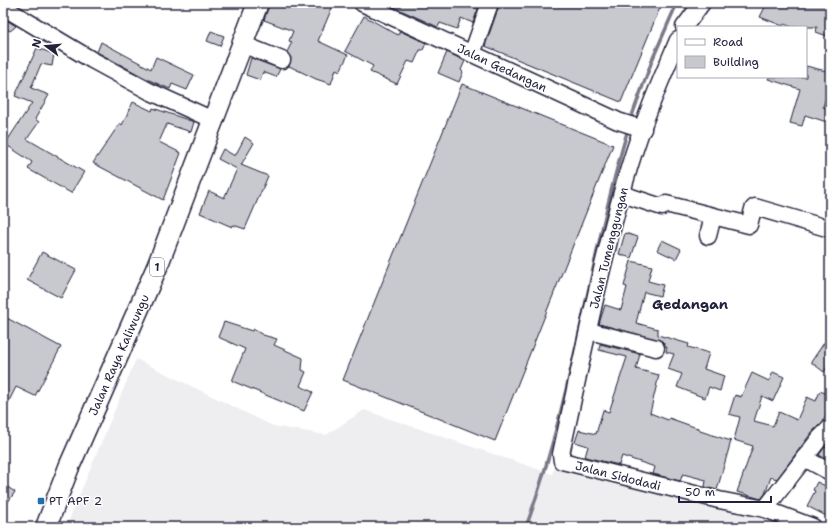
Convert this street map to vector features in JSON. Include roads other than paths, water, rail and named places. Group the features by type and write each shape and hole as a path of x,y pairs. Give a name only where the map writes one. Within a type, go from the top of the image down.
{"main road":[{"name":"Jalan Raya Kaliwungu","path":"46,527 69,467 157,267 258,3"}],"street":[{"name":"Jalan Gedangan","path":"362,3 618,121 639,128"},
{"path":"472,54 490,3"},
{"path":"685,26 702,3"},
{"path":"3,7 92,60 150,91 212,120"},
{"name":"Jalan Tumenggungan","path":"562,461 561,454 589,331 639,128 677,42"},
{"path":"242,44 282,60"},
{"path":"622,194 660,213 666,204 745,224 755,207 830,229"},
{"path":"708,236 713,216"},
{"path":"589,331 656,348"},
{"path":"765,509 804,458 830,428"},
{"path":"804,458 830,472"},
{"name":"Jalan Sidodadi","path":"562,461 719,500 765,509 813,527"}],"waterway":[{"path":"630,121 653,58 677,3"},
{"path":"526,527 542,478 569,379 602,228 628,129"}],"place":[{"name":"PT APF 2","path":"41,501"}],"district":[{"name":"Gedangan","path":"690,304"}]}
